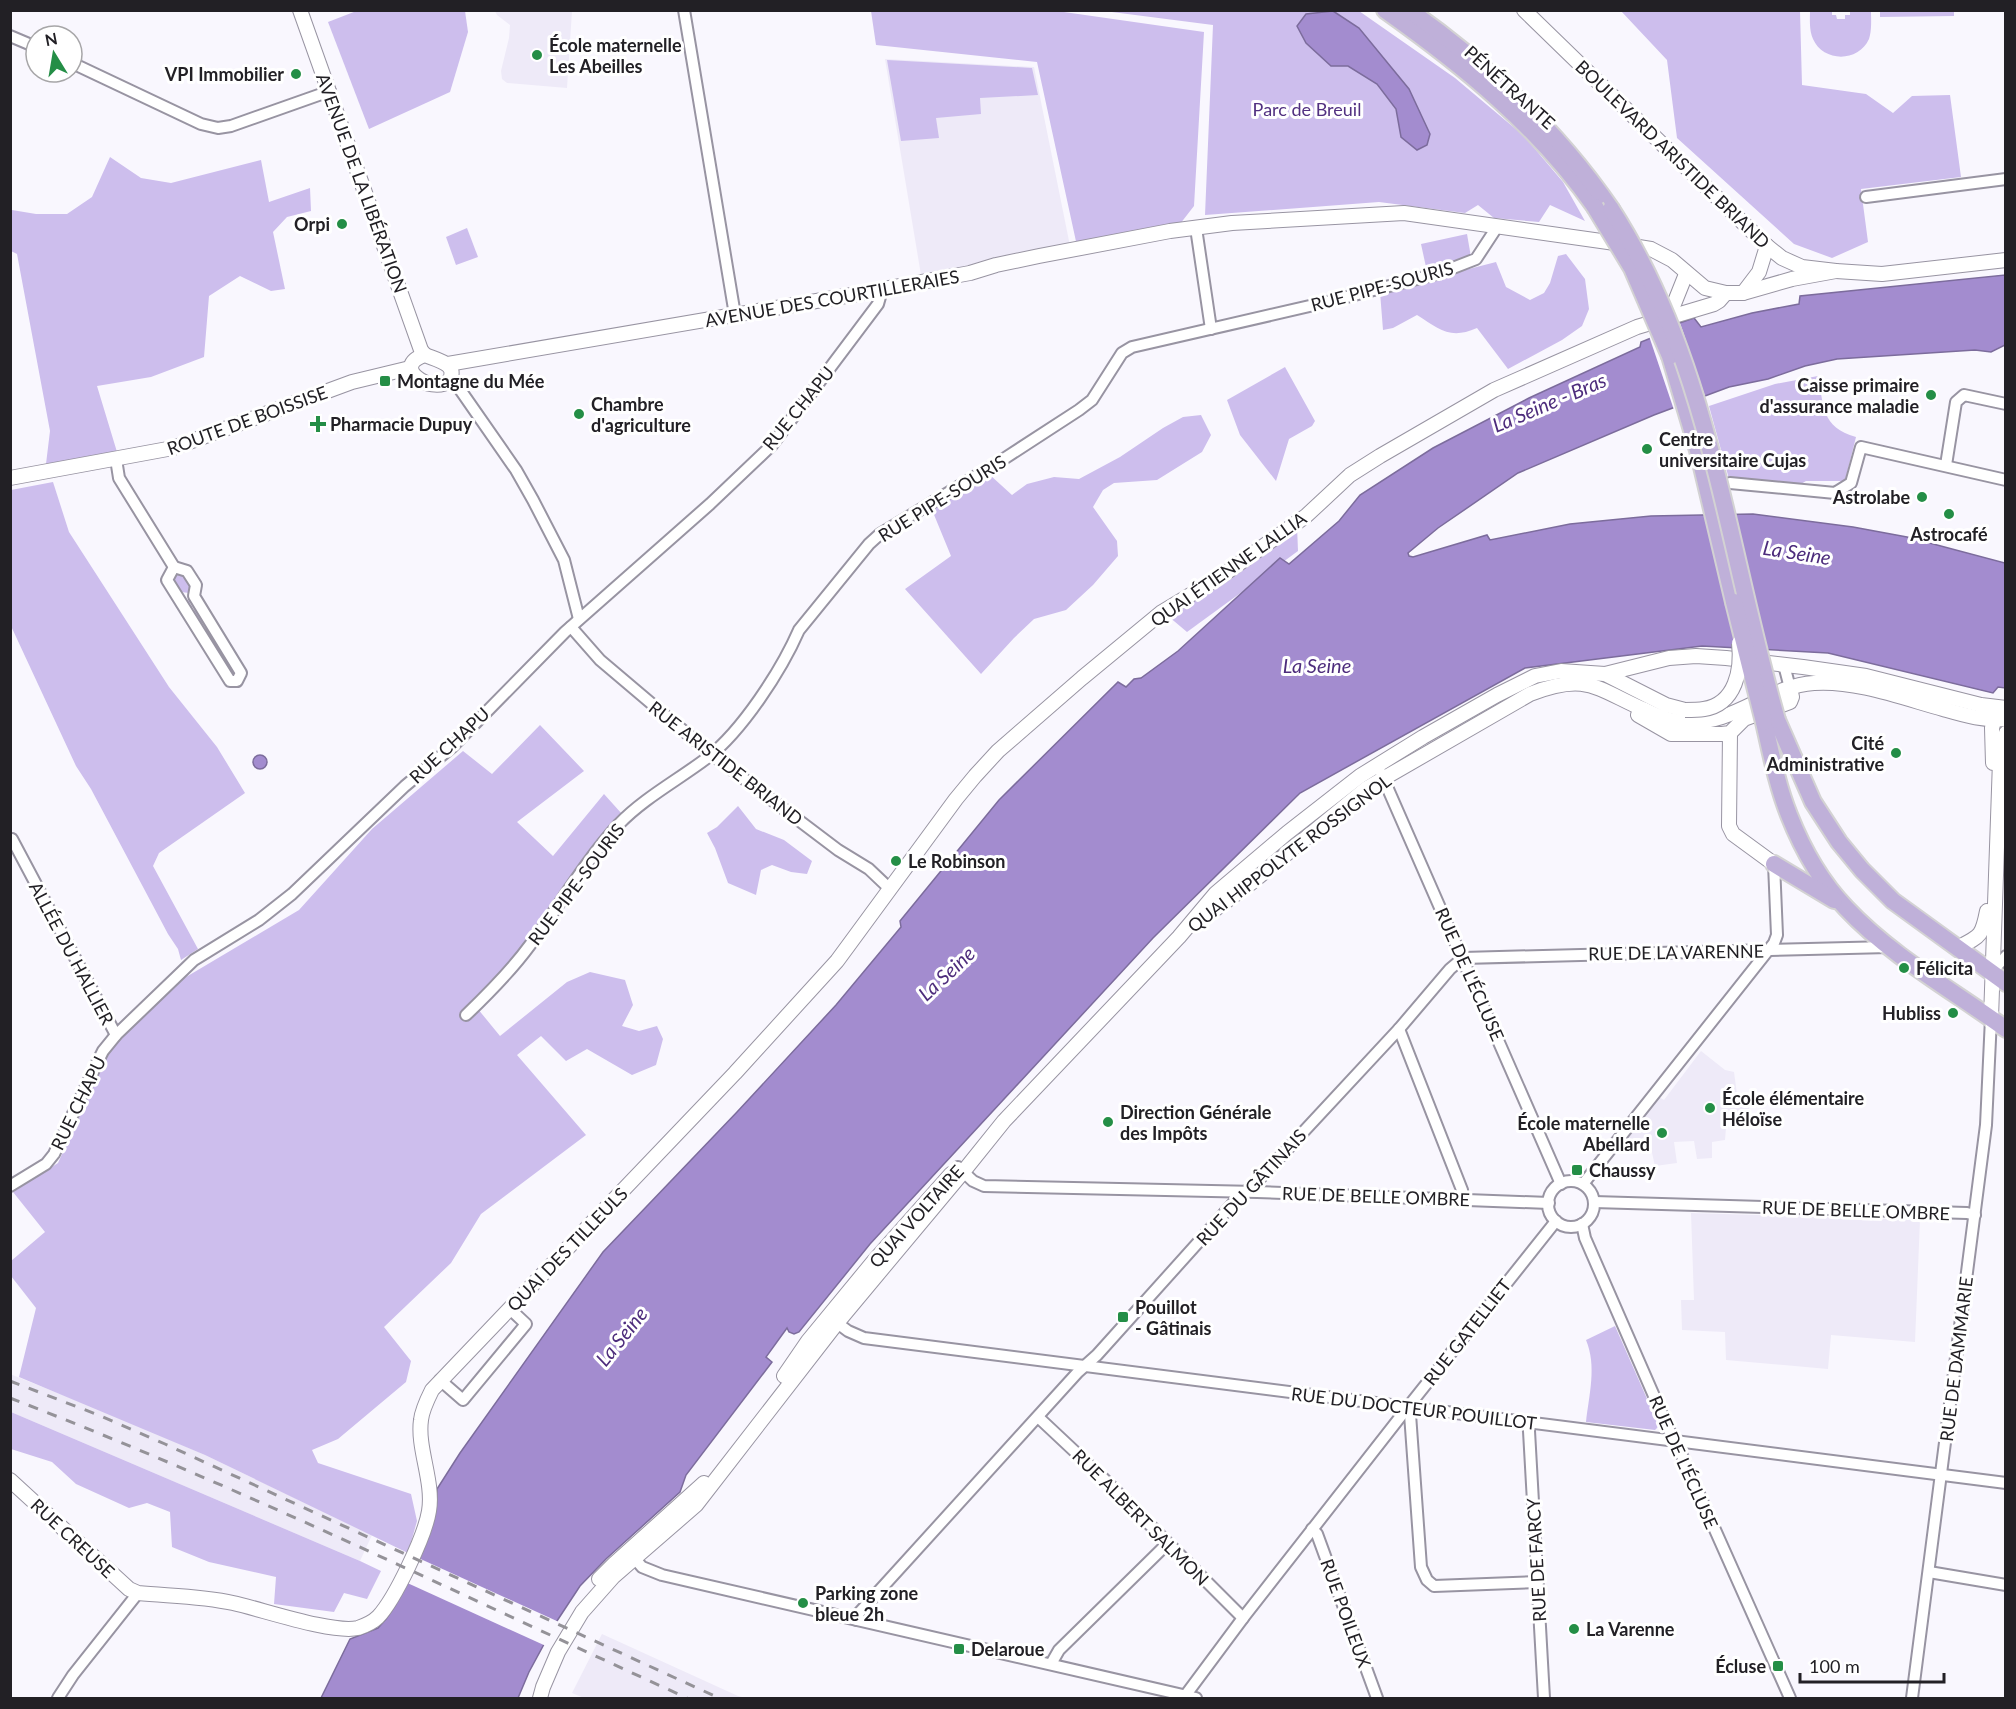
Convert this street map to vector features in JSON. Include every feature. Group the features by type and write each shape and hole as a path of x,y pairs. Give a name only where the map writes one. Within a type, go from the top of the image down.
{"main road":[{"name":"PÉNÉTRANTE","path":"1385,10 1452,60 1500,100 1603,208"},
{"name":"PÉNÉTRANTE","path":"1409,10 1485,70 1537,117 1580,165 1603,208"},
{"path":"1603,208 1670,356 1699,454 1734,602 1770,721 1814,802 1849,855 1875,884 1893,901 2006,983"},
{"path":"1603,208 1654,285 1684,359 1701,412 1770,721 1780,790 1796,832 1820,876 1845,907 1890,947 2006,1029"},
{"path":"1774,864 1845,907"}],"street":[{"name":"AVENUE DE LA LIBÉRATION","path":"300,10 419,345 425,355"},
{"path":"684,10 735,315"},
{"name":"BOULEVARD ARISTIDE BRIAND","path":"1524,10 1767,246 1782,258 1802,267 1836,272"},
{"path":"10,36 24,42"},
{"path":"84,69 201,124 218,128 231,126 330,91"},
{"path":"1866,197 2006,179"},
{"name":"AVENUE DES COURTILLERAIES","path":"410,368 417,378 434,386 441,386 447,384 450,371 735,315 970,273 1039,256 1215,225 1289,219 1404,213 1647,248 1672,261 1700,284 1714,291 1726,293"},
{"name":"RUE PIPE-SOURIS","path":"466,1015 495,987 529,946 570,887 619,824 711,754 738,726 760,697 799,630 869,544 880,534 999,462 1079,410 1092,400 1122,353 1132,348 1440,273 1476,259 1497,227"},
{"path":"1196,228 1211,329"},
{"path":"1743,293 1759,272 1767,246"},
{"path":"1726,293 1743,293 1792,279 1836,272 1882,274 2006,260"},
{"path":"1662,318 1674,304 1686,274"},
{"path":"1691,311 1698,300 1700,284"},
{"name":"RUE CHAPU","path":"10,1186 46,1164 54,1154 103,1051 116,1035 194,960 259,920 292,894 405,786 452,747 575,623 710,504 772,445 878,304 879,290"},
{"name":"QUAI ÉTIENNE LALLIA","path":"889,888 956,799 998,751 1162,612 1220,578 1306,516 1350,475 1494,390 1637,327 1719,301 1726,293"},
{"path":"410,368 417,358 425,355 450,371"},
{"name":"ROUTE DE BOISSISE","path":"10,478 173,448 352,382 410,368"},
{"name":"RUE ARISTIDE BRIAND","path":"450,371 516,470 533,500 564,561 575,623 600,660 723,764 838,850 869,869 889,888"},
{"path":"1946,465 1956,402 1964,395 2006,404"},
{"path":"1730,483 1835,493 1851,483 1861,447 2006,480"},
{"path":"116,459 119,478 174,567 186,571 196,585 194,596 241,674 237,681 230,681 167,580 174,567"},
{"path":"1605,674 1666,705 1685,710 1707,709 1725,698 1733,687 1740,668 1734,602"},
{"name":"QUAI HIPPOLYTE ROSSIGNOL","path":"980,1149 1179,937 1216,893 1243,869 1287,832 1377,765 1523,681 1561,671 1605,674 1660,659 1696,656 1866,676 2002,712"},
{"path":"1549,687 1581,690 1603,697 1671,734 1722,735 1731,733 1744,719 1790,702 1790,688 1784,665"},
{"name":"QUAI HIPPOLYTE ROSSIGNOL","path":"1179,937 1251,883 1367,788 1530,694 1549,687 1573,682 1594,685 1657,716 1681,722 1701,723 1724,718 1790,688 1814,682 1850,685 1895,695 1978,719 2002,712"},
{"path":"1957,948 1977,938 1983,930 1989,905 1992,728 2002,712"},
{"path":"1583,1184 1777,935 1774,864 1733,834 1729,826 1731,733"},
{"path":"1990,1018 2000,761 2006,733"},
{"name":"RUE DE L'ÉCLUSE","path":"1377,765 1561,1184"},
{"name":"ALLÉE DU HALLIER","path":"12,839 116,1035"},
{"name":"QUAI DES TILLEULS","path":"138,1593 231,1603 334,1627 358,1628 376,1619 402,1578 422,1534 429,1512 430,1494 420,1423 428,1399 440,1380 789,1014 842,955 889,888"},
{"name":"RUE DE LA VARENNE","path":"1463,958 1890,947"},
{"path":"1991,973 2006,956"},
{"name":"RUE DU GÂTINAIS","path":"857,1620 859,1613 1078,1372 1399,1029 1450,969 1463,958"},
{"name":"RUE DE DAMMARIE","path":"1912,1698 1986,1125 1990,1018"},
{"path":"1399,1029 1462,1190 1463,1199"},
{"name":"QUAI VOLTAIRE","path":"532,1698 551,1650 573,1612 598,1580 696,1504 833,1320 873,1262 980,1149"},
{"name":"RUE DE BELLE OMBRE","path":"961,1170 984,1186 1245,1192 1549,1203"},
{"path":"1569,1181 1583,1184 1592,1195 1594,1202 1591,1215 1582,1224 1569,1227 1556,1221 1552,1216 1549,1203 1552,1191 1569,1181"},
{"name":"RUE DE BELLE OMBRE","path":"1594,1202 1975,1215"},
{"name":"RUE GATELLIET","path":"1190,1697 1243,1618 1556,1221"},
{"name":"RUE DE L'ÉCLUSE","path":"1582,1224 1585,1238 1674,1441 1790,1698"},
{"path":"440,1380 463,1400 526,1324 510,1309"},
{"name":"RUE DU DOCTEUR POUILLOT","path":"833,1320 864,1338 2006,1483"},
{"path":"1408,1407 1421,1567 1427,1580 1434,1586 1538,1582"},
{"name":"RUE ALBERT SALMON","path":"1038,1417 1103,1478 1243,1618"},
{"name":"RUE DE FARCY","path":"1527,1422 1544,1698"},
{"name":"RUE CREUSE","path":"10,1480 121,1583 138,1593"},
{"name":"RUE POILEUX","path":"1312,1529 1317,1534 1377,1698"},
{"path":"1051,1664 1059,1650 1167,1544"},
{"path":"631,1555 651,1572 662,1575 1190,1697"},
{"name":"QUAI VOLTAIRE","path":"540,1698 550,1669 570,1630 582,1612 631,1555"},
{"path":"1929,1572 2006,1585"},
{"path":"58,1698 73,1675 138,1593"}],"shaded area":[{"name":"École maternelle Les Abeilles","path":"495,11 572,11 567,88 507,83 502,79 501,71 510,25"},
{"path":"885,59 1034,67 1070,246 921,275"},
{"name":"École élémentaire Héloïse","path":"1701,1051 1725,1070 1734,1072 1738,1102 1748,1097 1751,1126 1726,1128 1725,1140 1712,1142 1712,1158 1697,1159 1694,1141 1674,1142 1677,1163 1655,1166 1651,1148 1630,1141 1628,1136 1659,1097 1664,1100"},
{"path":"1691,1213 1920,1220 1915,1342 1831,1335 1828,1369 1726,1360 1725,1332 1682,1330 1681,1300 1694,1300"},
{"path":"10,1374 205,1455 372,1535 360,1561 11,1412"},
{"path":"602,1634 746,1698 584,1698 572,1693"}],"green space":[{"path":"359,10 465,11 468,32 450,92 369,129 328,22"},
{"name":"Parc de Breuil","path":"1050,10 1204,32 1194,206 1180,224 1077,246 1037,62 876,45 871,11"},
{"name":"Parc de Breuil","path":"1104,11 1359,11 1455,78 1524,136 1563,182 1585,221 1550,205 1539,222 1494,218 1478,205 1465,213 1379,202 1205,215 1213,25"},
{"path":"1621,11 1800,11 1802,85 1866,94 1893,113 1912,96 1950,95 1961,177 1861,189 1868,242 1832,258 1794,244 1677,138 1667,60"},
{"path":"1810,11 1832,11 1832,15 1836,15 1837,19 1845,19 1845,15 1850,15 1850,11 1871,11 1869,39 1864,47 1849,56 1841,57 1824,52 1813,39"},
{"path":"1880,11 1954,11 1954,16 1880,17"},
{"path":"887,60 1032,68 1038,95 980,98 981,114 936,118 939,138 901,141"},
{"path":"110,157 141,178 171,183 261,160 269,202 310,188 311,211 287,217 273,232 285,289 271,291 240,276 209,296 204,357 151,377 97,386 117,452 46,464 50,431 17,254 11,251 10,213 12,210 36,214 67,214 92,197"},
{"path":"467,228 478,257 456,265 446,237"},
{"path":"1467,234 1471,257 1426,267 1421,244"},
{"path":"1566,254 1585,279 1589,309 1582,326 1562,340 1508,369 1477,328 1452,333 1417,315 1393,328 1383,330 1380,292 1496,262 1506,287 1530,300 1544,293 1550,283 1558,256"},
{"path":"1285,367 1315,421 1312,426 1289,439 1276,481 1240,435 1227,400"},
{"path":"1818,376 1823,406 1830,421 1845,433 1856,437 1845,481 1806,481 1799,485 1729,479 1709,406 1775,384"},
{"path":"1201,415 1211,435 1202,452 1157,480 1114,483 1103,490 1093,507 1117,541 1118,556 1093,585 1066,610 1034,619 981,674 905,589 951,556 930,505 990,475 1012,495 1027,484 1054,477 1079,479 1120,457 1183,417"},
{"path":"53,482 69,532 169,687 217,747 245,793 159,853 153,866 198,949 181,960 178,949 91,789 76,766 11,626 11,490"},
{"path":"1297,526 1298,551 1187,632 1168,616"},
{"path":"177,573 182,573 191,583 196,604 190,602 189,605 192,606 192,610 200,611 205,620 204,623 199,623 185,600 190,601 189,593 181,592 174,580"},
{"path":"540,725 584,771 517,822 553,856 604,794 622,814 527,942 473,1003 500,1036 567,982 590,972 625,980 633,1005 622,1026 639,1031 657,1026 663,1039 656,1065 632,1075 587,1049 566,1061 541,1036 517,1055 586,1135 481,1214 451,1263 384,1327 411,1361 406,1382 338,1439 312,1450 318,1463 411,1494 417,1521 408,1553 205,1455 19,1377 36,1308 11,1276 11,1261 45,1232 13,1192 58,1163 110,1048 181,980 299,910 372,829 463,751 492,774"},
{"path":"738,806 756,829 784,840 812,861 807,874 791,872 772,865 761,870 756,895 728,883 707,833 717,827"},
{"path":"1615,1326 1659,1426 1655,1430 1586,1422 1592,1370 1586,1340"},
{"path":"11,1412 381,1571 367,1599 344,1593 334,1612 274,1604 276,1577 209,1562 172,1547 170,1512 147,1503 129,1508 76,1484 52,1462 11,1449"}],"water":[{"path":"1333,11 1359,28 1409,89 1430,134 1427,145 1417,150 1401,137 1396,109 1377,84 1348,66 1331,66 1306,43 1297,26 1306,14"},
{"name":"La Seine","path":"2005,275 2005,345 1991,352 1975,350 1837,359 1805,366 1768,379 1729,387 1654,415 1518,473 1438,528 1408,553 1413,557 1487,535 1490,540 1570,524 1651,516 1753,514 1853,527 1907,537 2005,563 2005,688 1998,687 1993,693 1828,653 1702,646 1525,668 1300,793 1153,938 870,1244 799,1332 794,1334 787,1328 766,1357 772,1362 686,1475 680,1492 606,1559 580,1586 555,1624 518,1698 321,1698 350,1639 378,1628 395,1606 433,1522 437,1489 460,1453 603,1252 836,1005 901,927 900,921 999,800 1118,682 1126,687 1134,679 1141,678 1178,651 1280,558 1289,564 1339,521 1360,495 1433,448 1529,398 1640,347 1641,342 1656,336 1665,328 1694,318 1701,327 1752,313 1799,304 1800,296"},
{"path":"260,755 265,757 267,762 265,767 260,769 255,767 253,762 255,757"}],"pier":[{"path":"1679,320 1706,399 1674,410 1649,336"},
{"path":"414,1556 559,1622 546,1646 403,1581"}],"railway":[{"path":"10,1381 101,1416 165,1444 719,1698"},
{"path":"10,1398 267,1505 687,1698"}],"place":[{"name":"École maternelle Les Abeilles","path":"537,55"},
{"name":"VPI Immobilier","path":"296,74"},
{"name":"Orpi","path":"342,224"},
{"name":"Montagne du Mée","path":"385,381"},
{"name":"Caisse primaire d'assurance maladie","path":"1931,395"},
{"name":"Chambre d'agriculture","path":"579,414"},
{"name":"Pharmacie Dupuy","path":"318,424"},
{"name":"Centre universitaire Cujas","path":"1647,449"},
{"name":"Astrolabe","path":"1922,497"},
{"name":"Astrocafé","path":"1949,514"},
{"name":"Cité Administrative","path":"1896,753"},
{"name":"Le Robinson","path":"896,861"},
{"name":"Félicita","path":"1904,968"},
{"name":"Hubliss","path":"1953,1013"},
{"name":"École élémentaire Héloïse","path":"1710,1108"},
{"name":"Direction Générale des Impôts","path":"1108,1122"},
{"name":"École maternelle Abellard","path":"1662,1133"},
{"name":"Chaussy","path":"1577,1170"},
{"name":"Pouillot - Gâtinais","path":"1123,1317"},
{"name":"Parking zone bleue 2h","path":"803,1603"},
{"name":"La Varenne","path":"1574,1629"},
{"name":"Delaroue","path":"959,1649"},
{"name":"Écluse","path":"1778,1666"}],"water label":[{"name":"La Seine - Bras","path":"1549,402"}]}
